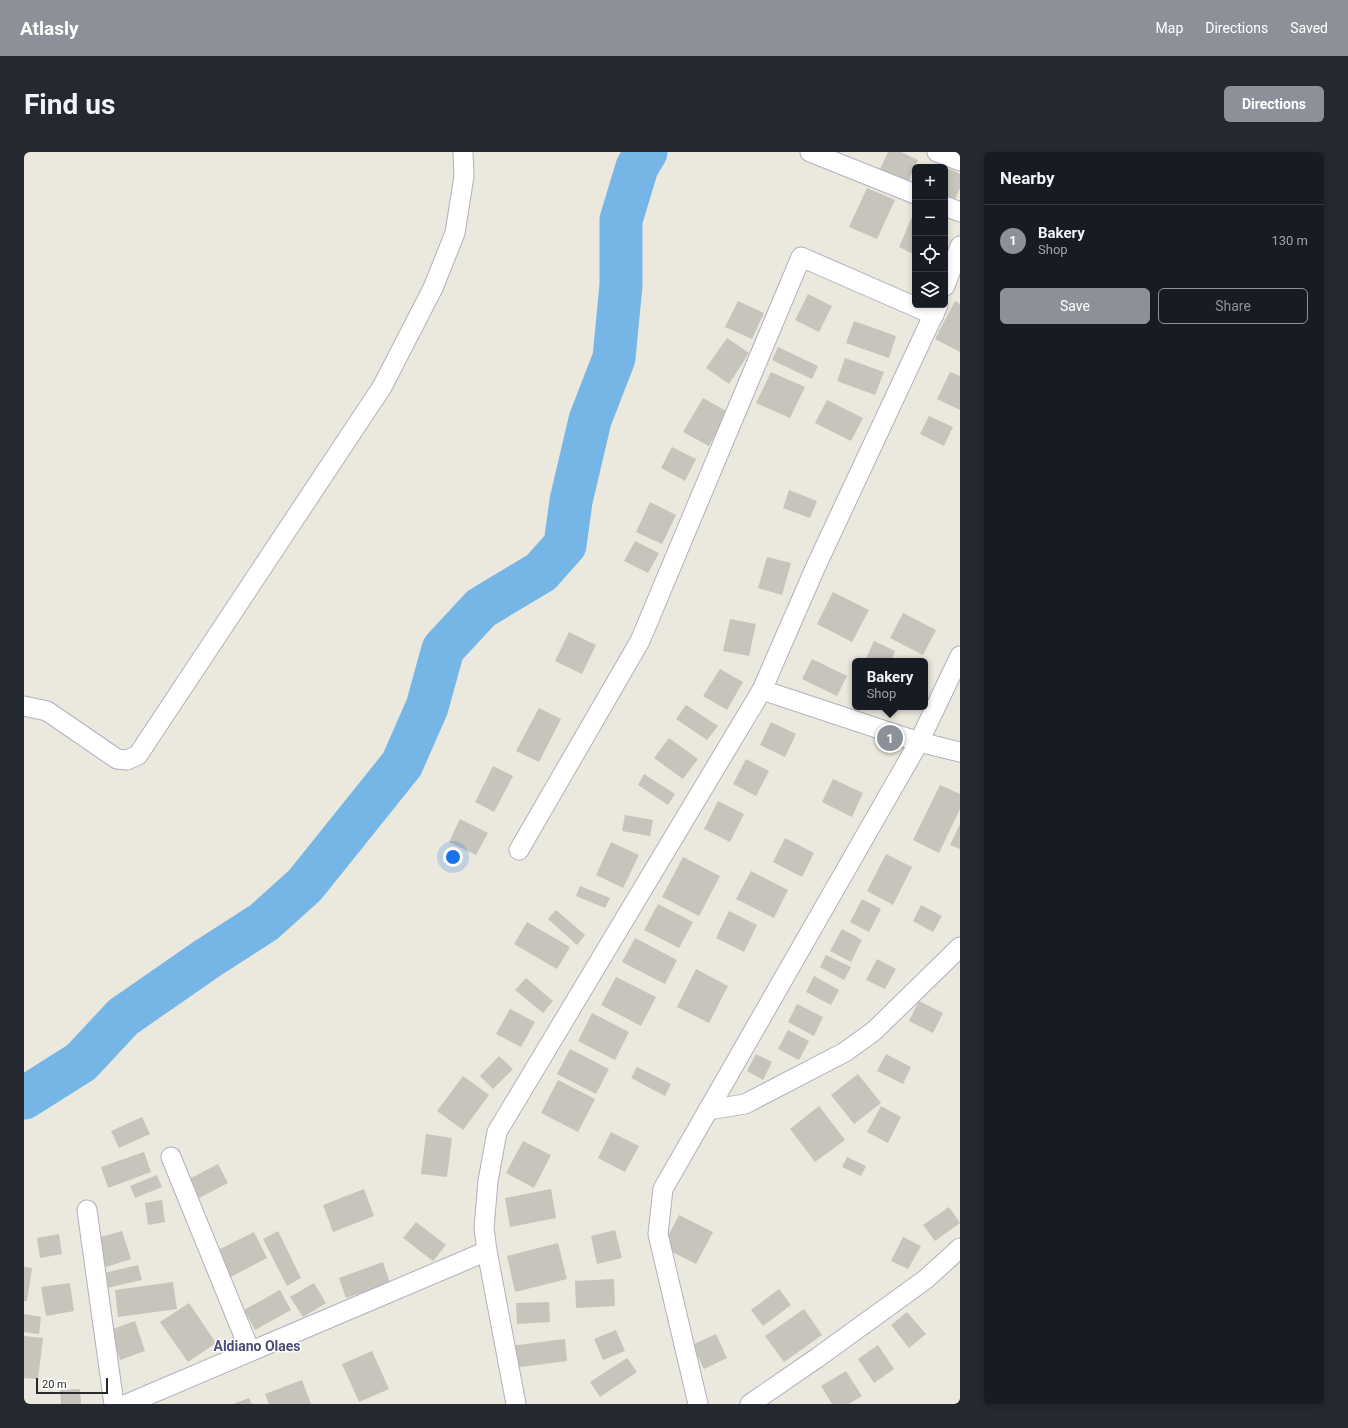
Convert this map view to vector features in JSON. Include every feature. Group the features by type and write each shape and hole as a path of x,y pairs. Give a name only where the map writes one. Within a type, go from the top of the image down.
{"street":[{"path":"24,706 46,711 117,759 127,760 138,754 382,387 433,288 455,233 464,176 463,152"},
{"path":"810,152 912,193"},
{"path":"937,152 960,161"},
{"path":"948,207 960,212"},
{"path":"948,278 960,246"},
{"path":"516,1404 484,1228 488,1181 497,1132 762,690 816,566 936,310 801,257 640,641 519,850"},
{"path":"698,1404 658,1234 663,1189 919,742 960,656"},
{"path":"762,690 919,742 960,752"},
{"path":"708,1110 745,1104 845,1052 874,1031 960,947"},
{"path":"171,1157 250,1351"},
{"path":"88,1210 114,1404"},
{"path":"750,1404 817,1358 926,1279 960,1248"},
{"path":"127,1404 487,1251"}],"building":[{"path":"888,152 901,152 918,160 916,164 912,164 912,173 908,182 880,169"},
{"path":"948,168 960,174 960,188 953,204 948,202"},
{"path":"867,188 895,200 877,239 849,227"},
{"path":"912,217 912,254 899,247"},
{"path":"808,294 832,306 819,332 795,320"},
{"path":"738,301 764,313 752,339 725,327"},
{"path":"955,301 960,304 960,352 935,339"},
{"path":"854,321 896,336 889,358 846,343"},
{"path":"727,338 749,353 729,384 706,368"},
{"path":"778,347 818,366 812,379 772,360"},
{"path":"845,358 884,372 875,395 837,381"},
{"path":"771,372 805,387 790,418 756,403"},
{"path":"950,372 960,376 960,410 937,399"},
{"path":"703,398 728,412 709,446 683,432"},
{"path":"827,400 863,418 851,441 815,423"},
{"path":"929,416 953,427 944,446 920,434"},
{"path":"672,447 696,459 685,481 661,468"},
{"path":"789,490 817,501 810,518 783,508"},
{"path":"650,502 676,515 662,544 636,532"},
{"path":"635,541 659,553 648,573 624,561"},
{"path":"767,557 791,563 782,595 758,588"},
{"path":"833,592 869,610 852,642 817,624"},
{"path":"903,613 936,630 923,655 890,638"},
{"path":"730,619 756,624 749,656 723,651"},
{"path":"569,632 596,645 582,674 555,661"},
{"path":"874,641 895,651 892,658 866,658"},
{"path":"812,659 847,676 837,696 802,679"},
{"path":"720,669 743,682 727,710 703,696"},
{"path":"686,705 718,726 707,740 676,719"},
{"path":"539,708 561,719 539,762 516,751"},
{"path":"771,722 796,734 785,757 760,745"},
{"path":"669,738 698,759 683,779 654,758"},
{"path":"746,759 769,771 756,796 733,784"},
{"path":"493,766 513,776 494,812 475,802"},
{"path":"644,774 675,794 668,805 638,785"},
{"path":"833,779 863,793 852,817 822,802"},
{"path":"940,785 960,794 960,809 939,853 913,840"},
{"path":"718,801 744,814 730,842 704,829"},
{"path":"625,815 653,820 650,836 622,831"},
{"path":"460,819 488,833 476,855 449,842"},
{"path":"960,824 960,849 950,845"},
{"path":"785,838 814,853 802,877 773,862"},
{"path":"611,842 639,855 623,888 596,875"},
{"path":"886,854 912,867 893,905 867,891"},
{"path":"683,857 720,876 699,916 662,897"},
{"path":"751,871 788,890 774,918 736,899"},
{"path":"580,886 610,898 605,908 576,896"},
{"path":"862,899 881,909 869,932 850,922"},
{"path":"658,904 693,922 679,948 644,930"},
{"path":"921,905 942,916 933,932 913,921"},
{"path":"556,910 585,935 577,945 548,919"},
{"path":"729,911 757,925 744,952 716,938"},
{"path":"527,922 570,947 557,969 514,944"},
{"path":"842,929 862,940 851,962 830,951"},
{"path":"635,938 677,960 665,984 622,962"},
{"path":"826,955 851,967 844,980 820,967"},
{"path":"877,959 896,969 885,989 866,980"},
{"path":"696,969 728,986 709,1023 677,1007"},
{"path":"814,976 839,990 831,1005 806,992"},
{"path":"616,977 656,997 641,1026 601,1005"},
{"path":"526,978 553,1001 543,1013 515,990"},
{"path":"919,1001 943,1013 933,1033 909,1021"},
{"path":"797,1004 823,1017 814,1036 788,1022"},
{"path":"510,1009 535,1022 521,1047 496,1034"},
{"path":"592,1013 629,1032 615,1060 578,1041"},
{"path":"788,1030 809,1041 799,1060 778,1049"},
{"path":"570,1049 609,1069 596,1094 557,1074"},
{"path":"756,1054 772,1062 763,1080 747,1071"},
{"path":"886,1054 911,1067 903,1084 877,1071"},
{"path":"499,1056 513,1069 493,1089 480,1076"},
{"path":"637,1067 671,1084 665,1096 631,1078"},
{"path":"858,1074 881,1103 854,1124 831,1095"},
{"path":"463,1076 489,1095 463,1130 437,1111"},
{"path":"558,1080 595,1099 578,1132 541,1113"},
{"path":"819,1106 845,1140 815,1162 790,1129"},
{"path":"881,1106 901,1117 888,1143 867,1132"},
{"path":"142,1117 150,1134 119,1148 111,1131"},
{"path":"611,1132 639,1146 625,1172 598,1158"},
{"path":"426,1134 452,1138 447,1177 421,1174"},
{"path":"523,1141 551,1155 534,1188 506,1173"},
{"path":"144,1152 151,1172 108,1188 101,1167"},
{"path":"847,1157 866,1166 861,1176 842,1167"},
{"path":"218,1164 228,1183 199,1198 189,1179"},
{"path":"157,1175 162,1187 135,1198 130,1186"},
{"path":"364,1189 374,1216 333,1232 323,1205"},
{"path":"551,1189 556,1218 510,1227 505,1198"},
{"path":"162,1200 165,1222 148,1225 145,1203"},
{"path":"949,1207 960,1223 935,1241 923,1225"},
{"path":"679,1215 713,1232 696,1264 662,1247"},
{"path":"416,1222 446,1245 433,1261 403,1238"},
{"path":"615,1230 622,1258 597,1264 591,1236"},
{"path":"122,1231 131,1259 106,1267 97,1238"},
{"path":"278,1231 301,1278 287,1286 263,1239"},
{"path":"254,1232 267,1258 227,1279 214,1252"},
{"path":"59,1234 62,1254 40,1258 37,1238"},
{"path":"903,1237 921,1246 908,1269 891,1261"},
{"path":"558,1243 567,1279 515,1292 507,1256"},
{"path":"383,1262 390,1283 346,1298 339,1278"},
{"path":"138,1265 142,1280 107,1288 104,1273"},
{"path":"24,1267 32,1268 27,1301 24,1301"},
{"path":"614,1279 615,1306 576,1308 575,1281"},
{"path":"173,1282 177,1309 118,1317 115,1290"},
{"path":"70,1283 74,1311 46,1316 41,1287"},
{"path":"314,1283 326,1303 303,1317 290,1297"},
{"path":"779,1289 791,1305 763,1326 751,1310"},
{"path":"280,1290 291,1310 255,1330 244,1310"},
{"path":"549,1302 550,1322 517,1324 516,1303"},
{"path":"189,1303 216,1343 188,1362 160,1322"},
{"path":"804,1309 822,1335 784,1362 765,1336"},
{"path":"907,1312 926,1334 909,1348 891,1325"},
{"path":"24,1314 41,1317 39,1334 24,1332"},
{"path":"135,1321 145,1351 120,1360 110,1330"},
{"path":"616,1330 625,1351 603,1360 594,1339"},
{"path":"716,1334 727,1358 704,1369 692,1345"},
{"path":"24,1336 43,1338 38,1379 24,1378"},
{"path":"565,1339 567,1361 513,1368 510,1346"},
{"path":"878,1345 894,1369 874,1383 858,1359"},
{"path":"372,1351 389,1389 359,1402 342,1364"},
{"path":"627,1358 637,1372 600,1397 590,1382"},
{"path":"846,1371 862,1396 849,1404 832,1404 821,1386"},
{"path":"302,1380 311,1404 269,1404 265,1394"},
{"path":"80,1389 81,1404 61,1404 60,1390"},
{"path":"249,1398 252,1404 233,1404"}],"waterway":[{"path":"24,1098 81,1062 123,1017 208,958 264,922 305,885 402,764 427,707 443,649 481,608 541,572 565,545 571,501 590,420 614,358 621,285 621,220 637,167 646,152"}],"place":[{"name":"Bakery","path":"890,738"}],"district":[{"name":"Aldiano Olaes","path":"257,1346"}]}
